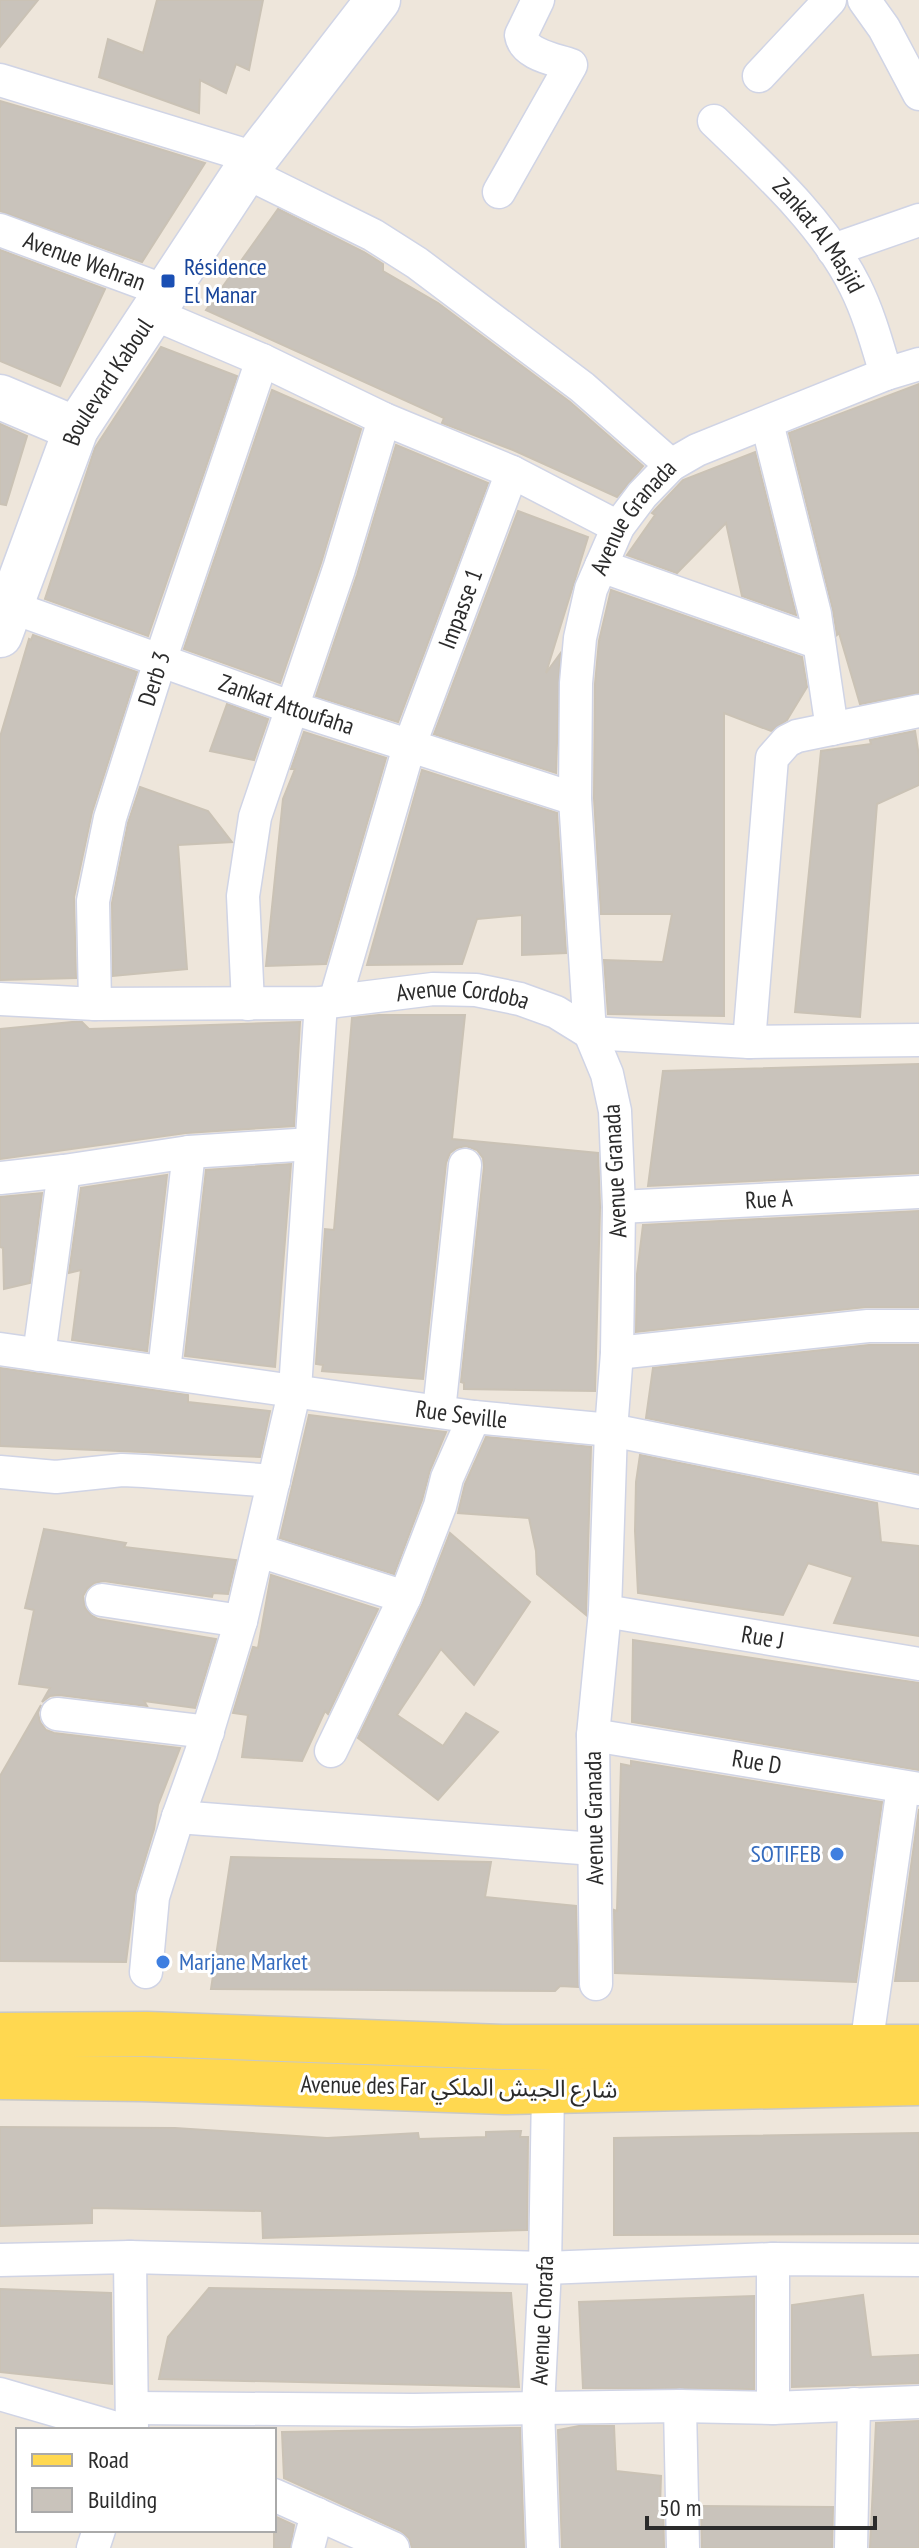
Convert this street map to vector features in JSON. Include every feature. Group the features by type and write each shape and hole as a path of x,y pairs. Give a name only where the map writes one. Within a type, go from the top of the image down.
{"main road":[{"name":"Avenue des Far شارع الجيش الملكي","path":"0,2035 147,2034 502,2047 919,2047"},
{"name":"Avenue des Far شارع الجيش الملكي","path":"0,2077 504,2092 919,2083"}],"street":[{"name":"Boulevard Kaboul","path":"3,615 76,429 250,165 378,0"},
{"path":"499,192 571,65 528,49 521,41 538,0"},
{"path":"759,76 830,0"},
{"path":"864,0 884,28 919,94"},
{"path":"0,80 250,165 373,235 417,263 582,387 671,465"},
{"name":"Zankat Al Masjid","path":"714,121 793,200 833,250 864,308 886,374"},
{"path":"833,250 919,220"},
{"name":"Avenue Wehran","path":"0,230 70,254 262,360 384,419 512,472 618,527"},
{"name":"Derb 3","path":"95,1004 93,901 110,818 262,360"},
{"name":"Avenue Granada","path":"596,1984 593,1735 605,1611 611,1430 617,1353 619,1207 615,1111 607,1074 590,1033 575,799 576,683 580,638 591,589 618,527 642,495 671,465 697,450 886,374 919,364"},
{"path":"0,397 76,429"},
{"path":"248,1004 243,896 255,817 339,569 384,419"},
{"path":"767,423 803,562 832,729"},
{"name":"Impasse 1","path":"146,1972 153,1897 241,1621 295,1389 311,1144 328,1002 409,747 512,472"},
{"path":"601,566 819,643"},
{"name":"Zankat Attoufaha","path":"3,615 160,661 409,747 575,799"},
{"path":"749,1042 772,758 778,749 797,736 919,711"},
{"name":"Avenue Cordoba","path":"0,999 95,1004 248,1004 328,1002 433,989 476,990 520,999 556,1012 590,1033 749,1042 919,1040"},
{"path":"0,1178 189,1152 311,1144"},
{"path":"164,1371 189,1152"},
{"path":"439,1411 465,1165"},
{"path":"39,1355 64,1171"},
{"name":"Rue A","path":"619,1207 919,1192"},
{"path":"617,1353 868,1326 919,1326"},
{"name":"Rue Seville","path":"1,1348 474,1417 611,1430 919,1492"},
{"path":"331,1751 405,1597 440,1506 447,1478 474,1417"},
{"path":"0,1472 56,1477 122,1470 274,1481"},
{"path":"259,1551 405,1597"},
{"path":"102,1600 241,1621"},
{"name":"Rue J","path":"605,1611 919,1664"},
{"path":"57,1714 208,1732"},
{"name":"Rue D","path":"593,1735 911,1788"},
{"path":"866,2047 911,1788"},
{"path":"178,1817 594,1849"},
{"name":"Avenue Chorafa","path":"543,2548 538,2408 545,2268 548,2091"},
{"path":"129,2423 130,2257"},
{"path":"0,2260 130,2257 545,2268 773,2259 919,2260"},
{"path":"773,2259 773,2408"},
{"path":"0,2394 129,2423 413,2410 680,2406 773,2408 919,2402"},
{"path":"851,2548 854,2404"},
{"path":"680,2406 683,2548"},
{"path":"276,2496 393,2548"},
{"path":"308,2548 317,2514"}],"building":[{"path":"0,0 38,0 0,47"},
{"path":"157,0 263,0 249,70 236,64 226,93 200,80 199,113 99,77 108,39 143,53"},
{"path":"0,101 205,163 142,262 0,211"},
{"path":"278,209 383,264 383,271 438,303 570,402 643,466 617,497 513,450 442,423 444,418 206,310"},
{"path":"0,250 105,289 60,386 0,361"},
{"path":"161,347 237,376 148,636 45,599 95,448"},
{"path":"919,384 919,693 860,704 839,633 837,635 789,433"},
{"path":"272,390 361,429 321,563 280,683 184,649"},
{"path":"0,424 27,436 6,505 0,504"},
{"path":"396,445 488,483 398,722 316,696"},
{"path":"755,452 796,615 742,596 726,523 677,573 627,555 655,515 652,513 683,480"},
{"path":"518,511 588,537 546,673 560,654 556,773 434,734"},
{"path":"611,590 802,657 807,687 787,720 771,731 724,713 724,1016 608,1014 604,960 663,962 672,914 601,914 594,798 595,684 599,641"},
{"path":"33,635 137,672 92,812 74,897 76,978 0,980 0,737 29,639"},
{"path":"227,704 268,719 254,760 210,751"},
{"path":"915,731 919,785 877,804 860,1017 795,1012 821,751 871,744 870,740"},
{"path":"304,732 386,758 326,964 266,966 283,799 295,769 291,769"},
{"path":"422,770 557,813 566,953 522,955 522,915 477,919 462,964 367,965"},
{"path":"140,787 208,811 232,842 178,845 187,969 113,976 112,903 128,823"},
{"path":"465,1015 452,1139 598,1153 600,1207 595,1391 464,1389 461,1382 484,1167 483,1158 477,1150 466,1146 450,1153 446,1163 423,1379 322,1371 323,1365 316,1364 325,1229 334,1230 352,1018"},
{"path":"82,1022 89,1029 300,1022 294,1126 186,1133 0,1159 0,1029"},
{"path":"919,1064 919,1173 648,1186 663,1071"},
{"path":"291,1164 275,1367 185,1356 206,1170"},
{"path":"167,1175 147,1351 72,1340 81,1270 69,1273 81,1188"},
{"path":"42,1193 30,1283 4,1289 0,1197"},
{"path":"919,1211 919,1307 866,1307 636,1332 637,1274 643,1225"},
{"path":"869,1345 919,1345 919,1473 646,1418 653,1368"},
{"path":"0,1368 188,1395 188,1402 270,1411 260,1457 0,1446"},
{"path":"309,1415 446,1432 394,1574 280,1538"},
{"path":"486,1437 591,1447 586,1615 537,1574 529,1518 458,1513 465,1484"},
{"path":"640,1455 877,1503 881,1542 919,1546 919,1636 834,1623 853,1577 808,1563 783,1615 638,1593 635,1531"},
{"path":"44,1529 126,1543 124,1547 236,1560 228,1594 213,1593 212,1597 104,1581 94,1583 83,1596 85,1608 98,1619 216,1639 195,1708 144,1701 147,1706 59,1695 50,1696 42,1702 50,1688 19,1684 34,1610 25,1608"},
{"path":"450,1533 530,1602 474,1685 441,1649 397,1715 443,1746 466,1713 498,1732 438,1800 358,1738 422,1605"},
{"path":"271,1575 378,1609 302,1761 242,1757 248,1715 233,1713 253,1647 258,1648"},
{"path":"633,1640 919,1683 919,1770 632,1722"},
{"path":"41,1705 38,1713 40,1722 46,1730 54,1733 180,1748 158,1805 135,1892 126,1962 0,1961 0,1776"},
{"path":"631,1761 882,1802 856,1982 615,1973 614,1910 617,1911 621,1764 631,1766"},
{"path":"919,1809 919,1981 895,1981"},
{"path":"231,1857 491,1862 485,1897 576,1906 578,1987 560,1986 555,1991 211,1989"},
{"path":"0,2127 175,2128 327,2138 418,2133 419,2139 486,2137 486,2132 521,2131 520,2137 528,2137 527,2230 263,2238 262,2211 92,2208 92,2223 0,2226"},
{"path":"919,2133 919,2234 614,2235 614,2138"},
{"path":"209,2288 511,2293 519,2387 159,2379 168,2337"},
{"path":"0,2289 111,2293 112,2384 0,2372"},
{"path":"863,2295 871,2357 919,2355 919,2383 792,2387 792,2305"},
{"path":"754,2296 754,2389 583,2388 579,2302"},
{"path":"919,2421 919,2548 870,2548 876,2423"},
{"path":"579,2426 614,2426 616,2471 661,2476 664,2548 562,2548 558,2430"},
{"path":"520,2428 524,2548 412,2548 409,2538 401,2531 284,2478 282,2432"},
{"path":"701,2506 833,2507 832,2548 702,2548"},
{"path":"276,2517 294,2525 290,2548 274,2548"}],"place":[{"name":"Résidence El Manar","path":"168,281"},
{"name":"SOTIFEB","path":"837,1854"},
{"name":"Marjane Market","path":"163,1962"}]}
